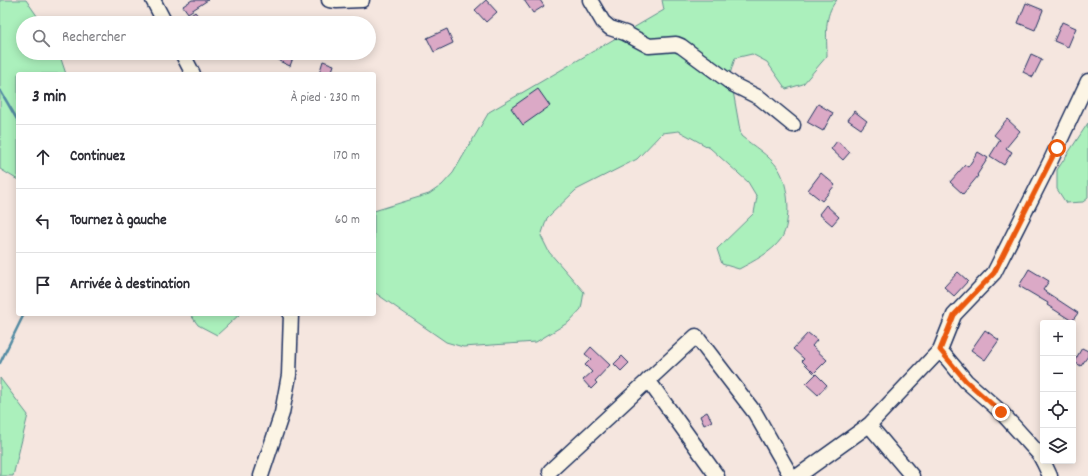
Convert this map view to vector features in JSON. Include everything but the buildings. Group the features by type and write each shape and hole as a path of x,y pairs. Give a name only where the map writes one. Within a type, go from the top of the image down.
{"street":[{"path":"154,0 162,16"},
{"path":"329,0 362,0"},
{"path":"590,0 603,22 610,28 625,33 649,46 676,44 681,46 734,85 760,98 793,124"},
{"path":"185,60 191,72"},
{"path":"798,476 869,425 940,350 954,315 994,273 1050,162 1088,80"},
{"path":"261,476 282,413 289,375 291,316"},
{"path":"550,471 696,336 755,413 790,476"},
{"path":"940,350 966,381 1001,412 1040,456"},
{"path":"648,380 717,476"},
{"path":"869,425 912,476"},
{"path":"1044,464 1050,476"}],"green space":[{"path":"0,0 26,0 37,16 16,16 16,60 61,60 65,72 16,72 16,179 0,169"},
{"path":"662,0 837,0 828,19 826,34 827,56 803,84 786,89 767,62 752,54 735,58 730,74 741,136 774,163 782,175 785,183 788,203 787,223 781,239 773,248 739,269 722,264 717,249 754,213 757,197 748,182 710,148 679,131 662,133 637,159 576,190 547,218 541,236 549,252 584,292 581,309 569,322 536,342 463,347 446,342 376,293 376,210 429,194 442,185 453,173 489,112 664,10"},
{"path":"1088,123 1088,198 1083,202 1066,203 1057,189 1057,170"},
{"path":"191,316 238,316 217,335 198,325"},
{"path":"0,378 28,415 13,476 0,476"}],"waterway":[{"path":"0,90 16,118"},
{"path":"0,363 23,316"}],"route":[{"path":"1001,412 966,381 940,350 954,315 994,273 1057,148"}]}
